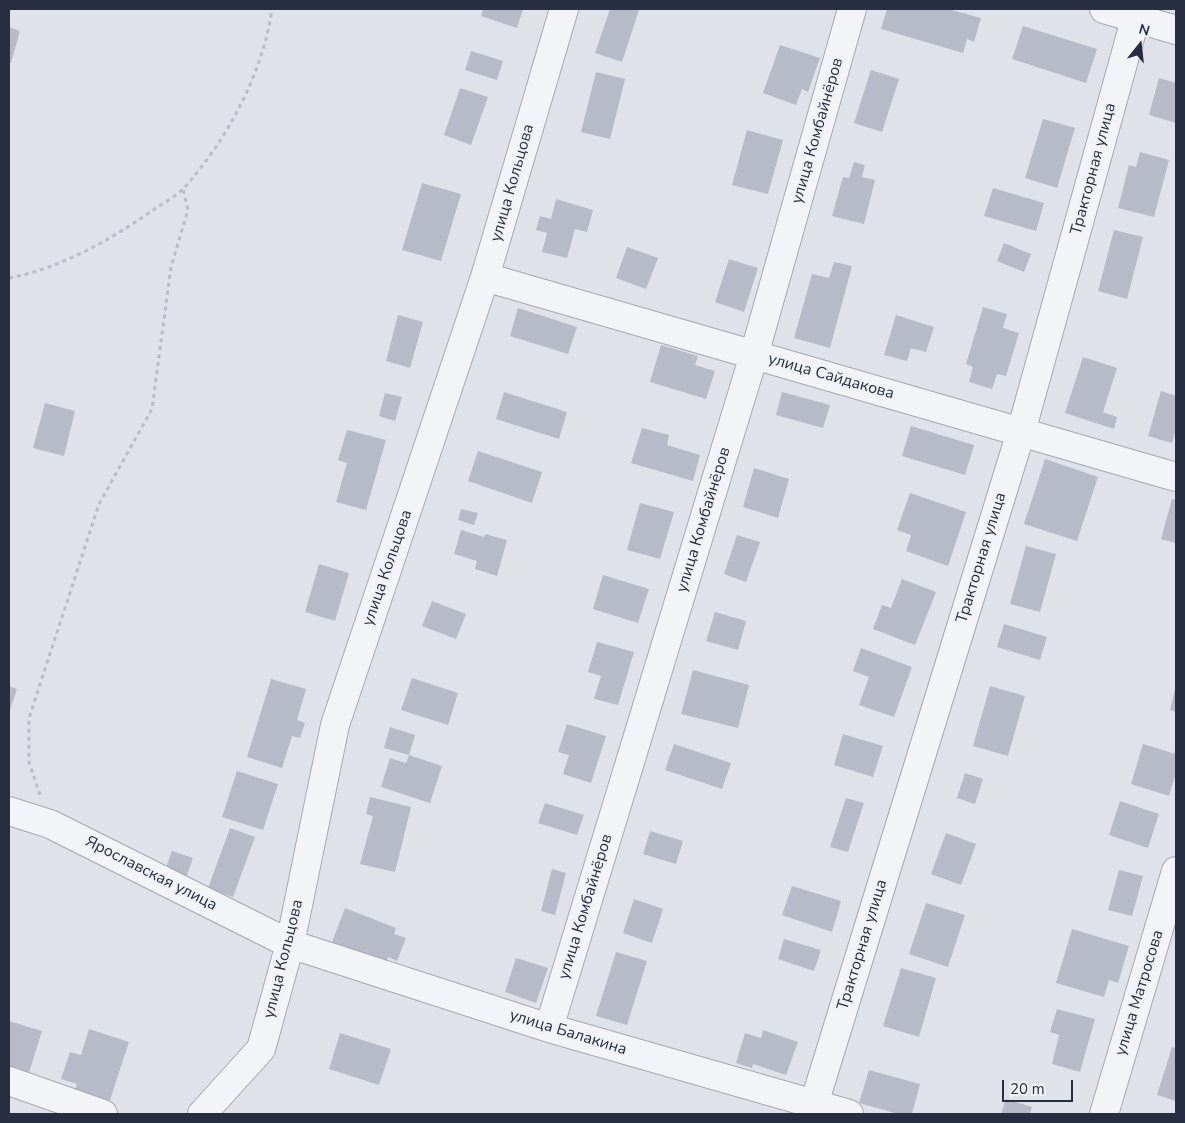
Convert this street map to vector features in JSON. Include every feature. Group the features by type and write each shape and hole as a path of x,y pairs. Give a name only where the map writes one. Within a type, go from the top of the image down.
{"street":[{"name":"улица Кольцова","path":"202,1114 261,1049 290,944 335,725 485,277 564,9"},
{"name":"улица Комбайнёров","path":"549,1028 754,355 852,9"},
{"path":"1104,9 1137,13 1176,30"},
{"name":"Тракторная улица","path":"814,1104 1021,432 1137,13"},
{"name":"улица Сайдакова","path":"485,277 1176,476"},
{"name":"Ярославская улица","path":"9,811 50,824 290,944"},
{"name":"улица Матросова","path":"1104,1114 1176,871"},
{"name":"улица Балакина","path":"290,944 549,1028 849,1114"},
{"path":"9,1081 103,1114"}],"path":[{"path":"9,278 35,273 119,234 183,189 220,139 248,88 269,28 272,9"},
{"path":"50,824 29,762 29,718 99,504 152,409 171,267 188,210 183,189"}],"building":[{"path":"483,9 523,9 517,28 481,16"},
{"path":"610,9 639,10 622,62 595,53"},
{"path":"887,9 948,9 981,18 974,42 967,39 963,53 881,29"},
{"path":"1023,26 1097,49 1086,83 1012,59"},
{"path":"9,27 20,31 11,63 9,63"},
{"path":"780,45 820,58 808,92 802,89 796,105 763,93"},
{"path":"471,51 503,61 497,80 465,70"},
{"path":"871,70 899,79 882,132 854,123"},
{"path":"596,72 625,79 610,139 581,132"},
{"path":"1159,78 1176,83 1176,123 1149,115"},
{"path":"460,88 488,97 471,145 444,135"},
{"path":"1043,119 1075,128 1057,188 1025,178"},
{"path":"747,130 783,140 768,194 732,185"},
{"path":"1140,152 1169,160 1154,217 1118,208 1129,165 1136,167"},
{"path":"854,162 865,165 862,177 875,180 864,224 832,216 843,177 849,178"},
{"path":"422,183 461,194 441,261 402,250"},
{"path":"993,188 1044,203 1036,231 984,216"},
{"path":"556,199 593,210 587,232 575,229 567,258 542,252 547,233 536,230 540,216 551,219"},
{"path":"1114,230 1143,237 1127,299 1098,291"},
{"path":"1004,243 1031,254 1024,272 997,261"},
{"path":"627,247 658,258 646,289 616,278"},
{"path":"729,259 758,268 744,312 715,302"},
{"path":"834,262 852,266 830,348 794,338 812,274 829,278"},
{"path":"983,307 1007,314 1003,328 1019,333 1006,376 997,374 992,389 969,382 973,367 966,364"},
{"path":"518,308 577,327 568,354 510,336"},
{"path":"398,315 423,322 410,368 386,361"},
{"path":"896,315 934,327 926,352 911,348 907,361 884,355"},
{"path":"661,345 698,356 695,365 715,371 706,399 650,382"},
{"path":"1083,357 1117,368 1103,412 1117,417 1114,429 1065,413"},
{"path":"1161,391 1176,396 1176,429 1172,443 1148,436"},
{"path":"504,392 567,412 559,439 496,419"},
{"path":"782,392 830,405 823,428 776,415"},
{"path":"385,393 402,397 395,421 379,416"},
{"path":"45,403 75,411 64,456 33,448"},
{"path":"911,426 974,445 965,475 902,456"},
{"path":"642,428 669,435 667,445 700,455 693,481 631,463"},
{"path":"347,430 386,440 366,510 336,502 347,463 338,460"},
{"path":"478,451 542,472 532,503 468,481"},
{"path":"1045,459 1098,477 1077,541 1024,524"},
{"path":"754,468 789,479 778,518 743,507"},
{"path":"910,493 966,512 948,566 906,551 911,535 897,530"},
{"path":"1172,499 1176,500 1176,543 1161,539"},
{"path":"640,503 674,512 660,559 627,550"},
{"path":"461,509 478,513 474,525 458,520"},
{"path":"461,530 484,537 485,534 507,540 497,576 475,569 477,561 454,554"},
{"path":"737,535 760,542 746,582 724,574"},
{"path":"1026,546 1056,554 1040,612 1010,604"},
{"path":"319,564 349,573 335,621 305,612"},
{"path":"603,575 649,589 638,623 593,609"},
{"path":"902,579 936,592 915,645 873,629 882,605 891,608"},
{"path":"432,601 466,614 456,639 422,626"},
{"path":"715,612 746,621 738,650 706,641"},
{"path":"1004,624 1047,637 1040,660 997,647"},
{"path":"597,642 634,652 618,705 594,699 601,676 588,672"},
{"path":"861,648 912,667 894,717 859,705 869,677 853,671"},
{"path":"693,670 749,685 738,728 681,714"},
{"path":"412,678 458,693 448,725 401,710"},
{"path":"271,679 306,689 297,720 305,723 300,738 292,736 282,768 247,757"},
{"path":"1176,685 1176,712 1170,710"},
{"path":"9,686 17,689 9,713"},
{"path":"990,686 1025,696 1008,756 973,746"},
{"path":"567,724 606,736 591,783 563,774 569,755 558,752"},
{"path":"390,727 415,735 409,755 384,748"},
{"path":"843,734 883,746 873,777 834,765"},
{"path":"674,744 731,763 722,789 665,770"},
{"path":"1143,744 1176,754 1176,773 1169,796 1131,784"},
{"path":"409,755 442,766 430,803 381,787 390,758 406,763"},
{"path":"237,771 278,784 263,830 222,817"},
{"path":"965,773 983,779 975,804 957,798"},
{"path":"370,797 411,807 395,872 360,864 373,816 366,814"},
{"path":"846,798 864,803 848,852 830,847"},
{"path":"1120,801 1159,814 1148,848 1109,835"},
{"path":"545,803 584,815 577,835 538,823"},
{"path":"230,828 255,837 233,897 208,888"},
{"path":"650,831 683,841 676,864 643,854"},
{"path":"946,833 976,844 961,885 931,874"},
{"path":"172,851 193,858 185,881 164,873"},
{"path":"552,869 566,873 555,915 541,911"},
{"path":"1119,870 1143,876 1132,916 1108,910"},
{"path":"792,886 841,901 832,932 782,915"},
{"path":"634,899 663,909 652,943 623,933"},
{"path":"926,903 965,915 948,967 909,954"},
{"path":"345,908 396,928 394,934 406,938 397,961 388,957 386,963 332,942"},
{"path":"1072,929 1129,946 1118,983 1109,980 1104,997 1056,983"},
{"path":"784,939 821,950 814,971 778,959"},
{"path":"616,952 647,961 627,1025 596,1016"},
{"path":"516,958 548,968 536,1003 505,992"},
{"path":"901,968 936,978 919,1037 883,1026"},
{"path":"1057,1009 1095,1019 1080,1072 1052,1064 1059,1035 1050,1032"},
{"path":"9,1021 42,1031 28,1076 9,1070"},
{"path":"89,1029 129,1042 109,1103 74,1092 77,1084 61,1079 70,1052 81,1055"},
{"path":"763,1030 798,1042 786,1075 753,1064 752,1068 736,1063 745,1033 761,1038"},
{"path":"340,1033 391,1049 379,1085 329,1069"},
{"path":"1172,1047 1176,1048 1176,1101 1157,1095"},
{"path":"869,1070 920,1084 912,1114 898,1114 859,1103"},
{"path":"1006,1099 1032,1107 1030,1114 1001,1114"}]}
